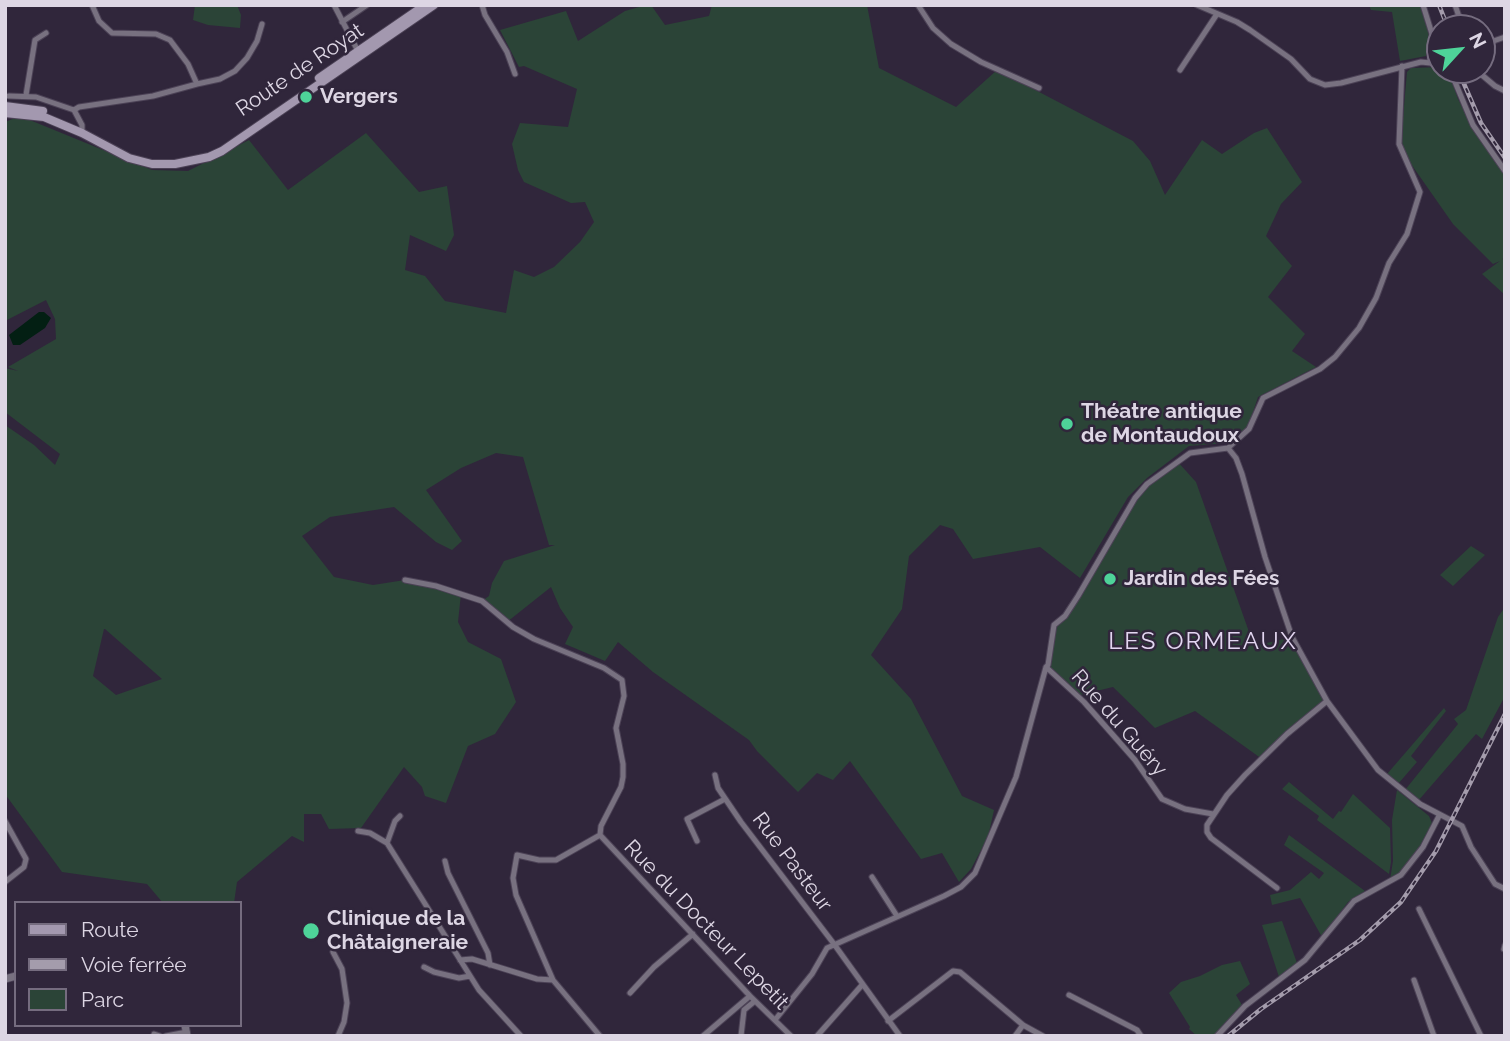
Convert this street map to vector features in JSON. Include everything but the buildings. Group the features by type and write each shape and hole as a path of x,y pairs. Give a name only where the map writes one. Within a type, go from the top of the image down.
{"main road":[{"name":"Route de Royat","path":"360,54 425,5"},
{"name":"Route de Royat","path":"8,109 44,117 129,158 152,164 175,164 209,157 222,151 434,5"}],"street":[{"path":"92,5 99,21 112,33 156,34 170,40 188,64 197,84"},
{"path":"334,5 360,54"},
{"path":"342,22 367,5"},
{"path":"482,5 507,52 515,74"},
{"path":"918,5 933,29 951,44 981,62 1039,88"},
{"path":"1197,5 1237,22 1265,39 1291,59 1310,79 1325,85 1426,62"},
{"path":"1180,70 1217,14"},
{"path":"74,110 153,96 220,79 235,71 247,58 257,41 262,24"},
{"path":"26,95 35,40 46,33"},
{"path":"775,1020 812,974 827,948 961,887 975,873 1016,777 1048,665 1054,625 1078,596 1135,498 1147,484 1190,453 1228,448 1249,429 1263,398 1326,366 1359,328 1376,298 1388,263 1406,234 1420,192 1399,144 1402,66"},
{"path":"1456,84 1473,125 1505,171"},
{"path":"8,109 7,96 26,95 74,110 82,125 82,133"},
{"path":"1228,448 1236,458 1242,474 1265,557 1292,637 1327,701 1378,770 1420,804 1462,826 1471,847 1495,884 1505,889"},
{"path":"405,580 436,586 482,601 513,627 534,639 604,668 622,680 624,696 616,728 623,777 621,788 601,826 600,835 556,860 539,860 517,855 513,878 516,895 553,980 600,1036"},
{"name":"Rue du Guéry","path":"1046,667 1084,702 1135,760 1162,799 1185,809 1213,814"},
{"path":"1277,888 1211,838 1207,825 1245,775 1287,734 1327,701"},
{"name":"Rue Pasteur","path":"715,775 718,788 725,799 900,1036"},
{"path":"697,841 687,819 725,799"},
{"path":"387,844 395,821 400,816"},
{"path":"1217,1036 1245,1006 1305,960 1354,901 1401,875 1423,847 1439,816"},
{"path":"5,821 26,859 24,867 5,882"},
{"path":"358,831 370,833 387,844 470,976 490,1003 521,1036"},
{"name":"Rue du Docteur Lepetit","path":"600,835 791,1036"},
{"path":"445,861 448,873 488,953 490,965"},
{"path":"872,877 897,916"},
{"path":"1419,909 1481,1036"},
{"path":"630,993 654,967 693,934"},
{"path":"333,952 342,969 347,1003 344,1022 338,1036"},
{"path":"460,960 472,959 537,979 553,980"},
{"path":"424,967 459,978 470,976"},
{"path":"888,1021 953,971 960,972 1023,1025 1043,1036"},
{"path":"1414,980 1434,1036"},
{"path":"817,1036 862,985"},
{"path":"1069,995 1136,1030 1141,1036"},
{"path":"703,1036 753,998"},
{"path":"741,1036 744,1010 753,998"},
{"path":"1015,1036 1023,1025"},
{"path":"166,1036 186,1031"}],"green space":[{"path":"195,5 237,5 241,15 240,28 208,25 193,20"},
{"path":"646,5 651,5 665,25 709,16 712,5 867,5 879,68 956,107 997,70 1133,141 1150,161 1165,195 1202,140 1222,154 1254,133 1267,128 1302,182 1281,204 1266,236 1292,266 1268,297 1305,334 1292,351 1316,367 1258,397 1248,427 1227,443 1189,446 1147,478 1128,497 1080,578 1040,547 973,559 953,529 940,525 909,556 902,609 871,655 911,699 962,796 994,810 988,837 971,869 959,882 942,853 921,859 850,761 833,780 817,773 798,792 749,740 653,672 618,642 605,661 565,644 573,627 560,608 551,587 507,622 482,601 489,596 492,583 504,561 555,545 549,545 523,457 496,453 461,468 426,490 462,541 452,550 436,542 394,507 330,517 302,536 334,577 373,585 405,580 461,594 458,622 468,642 501,659 516,702 495,734 468,746 446,803 425,796 422,787 404,767 361,828 329,829 321,814 304,814 304,842 292,836 237,882 234,901 161,901 147,884 62,872 5,794 5,425 34,445 55,465 60,454 5,412 5,368 18,371 8,367 56,339 55,319 46,300 5,321 5,122 20,116 152,170 188,171 249,140 288,190 366,133 419,192 447,186 454,235 446,251 410,235 405,270 425,276 445,301 506,313 514,270 534,277 554,267 580,242 594,222 585,202 571,203 524,182 518,170 512,144 520,123 568,127 577,89 524,66 519,67 500,30 566,11 578,41 625,11","holes":["104,629 162,679 116,695 93,676"]},
{"path":"1369,5 1420,5 1426,25 1426,56 1400,61 1392,12 1371,10"},
{"path":"1426,67 1426,84 1453,84 1474,130 1505,176 1505,258 1502,259 1505,260 1505,295 1482,274 1500,261 1493,264 1453,224 1404,154 1401,141 1407,72 1411,68"},
{"path":"1177,461 1196,482 1254,646 1292,637 1327,701 1262,759 1195,711 1155,728 1113,687 1080,695 1048,665 1054,625 1065,616 1135,498"},
{"path":"1471,546 1485,555 1453,586 1440,575"},
{"path":"1505,607 1505,696 1482,739 1476,734 1418,801 1405,790 1458,724 1454,719 1466,710 1498,617"},
{"path":"1444,708 1446,711 1411,756 1417,762 1398,784 1387,774"},
{"path":"1289,782 1333,819 1353,794 1390,828 1389,874 1317,820 1319,816 1282,789"},
{"path":"1397,790 1429,816 1432,823 1426,839 1399,875 1390,880 1393,861 1392,820"},
{"path":"1289,835 1365,891 1348,902 1322,937 1300,898 1272,905 1270,895 1290,890 1311,872 1319,879 1324,873 1284,845"},
{"path":"1282,921 1297,963 1279,977 1262,925"},
{"path":"1240,961 1250,984 1236,995 1242,1005 1214,1036 1197,1036 1189,1029 1169,993 1181,982 1222,965"}],"shaded area":[{"path":"39,312 44,312 51,318 45,328 20,345 13,345 9,335"}],"railway":[{"path":"1439,5 1443,14"},
{"path":"1464,84 1481,123 1505,158"},
{"path":"1228,1036 1261,1009 1360,940 1401,902 1436,851 1505,714"}],"place":[{"name":"Vergers","path":"306,97"},
{"name":"Théatre antique de Montaudoux","path":"1067,424"},
{"name":"Jardin des Fées","path":"1110,579"},
{"name":"Clinique de la Châtaigneraie","path":"311,931"}],"district":[{"name":"LES ORMEAUX","path":"1203,642"}]}
